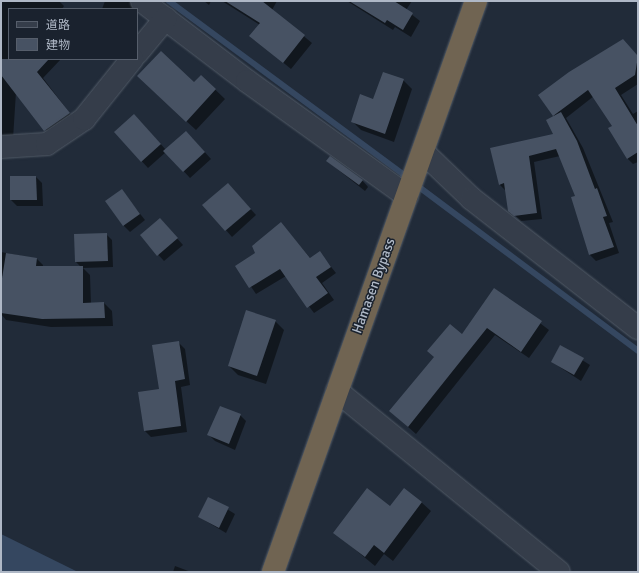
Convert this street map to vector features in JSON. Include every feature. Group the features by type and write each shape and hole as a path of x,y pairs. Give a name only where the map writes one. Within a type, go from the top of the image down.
{"highway":[{"name":"Hamasen Bypass","path":"273,572 476,1"}],"street":[{"path":"142,1 247,81 407,196"},
{"path":"138,52 166,18"},
{"path":"1,147 47,144 84,119 131,60"},
{"path":"423,152 472,199 638,328"},
{"path":"337,391 559,572"}],"water":[{"path":"1,534 78,572 1,572"}],"building":[{"path":"225,1 262,1 305,35 283,63 249,36 260,23"},
{"path":"349,1 394,1 413,13 403,30 387,20 385,23"},
{"path":"623,39 638,56 635,75 615,88 638,126 638,152 627,159 608,128 612,126 588,90 553,116 538,95 569,72"},
{"path":"161,51 194,82 201,75 216,89 186,122 137,76"},
{"path":"1,59 48,60 37,72 70,113 44,131 1,75"},
{"path":"383,72 404,79 385,134 351,122 360,94 373,99"},
{"path":"561,112 577,141 595,189 597,188 607,216 603,217 614,247 589,255 571,197 575,196 556,149 529,156 537,213 514,216 508,211 504,183 499,185 490,148 553,134 546,120"},
{"path":"134,114 161,144 141,162 114,132"},
{"path":"186,131 205,152 183,172 163,151"},
{"path":"330,156 363,180 359,185 326,161"},
{"path":"10,176 36,176 37,200 10,200"},
{"path":"228,183 251,209 225,231 202,205"},
{"path":"122,189 140,214 123,226 105,201"},
{"path":"160,218 178,238 157,256 140,235"},
{"path":"281,222 310,258 320,251 331,267 316,277 328,293 307,308 280,269 249,288 235,266 255,253 252,246"},
{"path":"107,233 108,261 75,262 74,234"},
{"path":"6,253 37,258 36,266 83,266 83,303 104,302 105,318 42,319 1,313 1,285"},
{"path":"494,288 542,321 521,352 487,328 408,427 389,411 434,357 427,351 450,324 462,334"},
{"path":"246,310 276,320 257,376 228,366"},
{"path":"179,341 185,379 175,381 181,426 144,431 138,392 159,389 152,345"},
{"path":"560,345 584,358 574,375 551,362"},
{"path":"220,406 241,414 229,444 207,435"},
{"path":"367,488 390,506 404,488 422,502 384,553 374,545 365,557 333,533"},
{"path":"208,497 229,507 219,528 198,517"}],"waterway":[{"path":"169,1 408,178"},
{"path":"415,184 638,351"}]}
